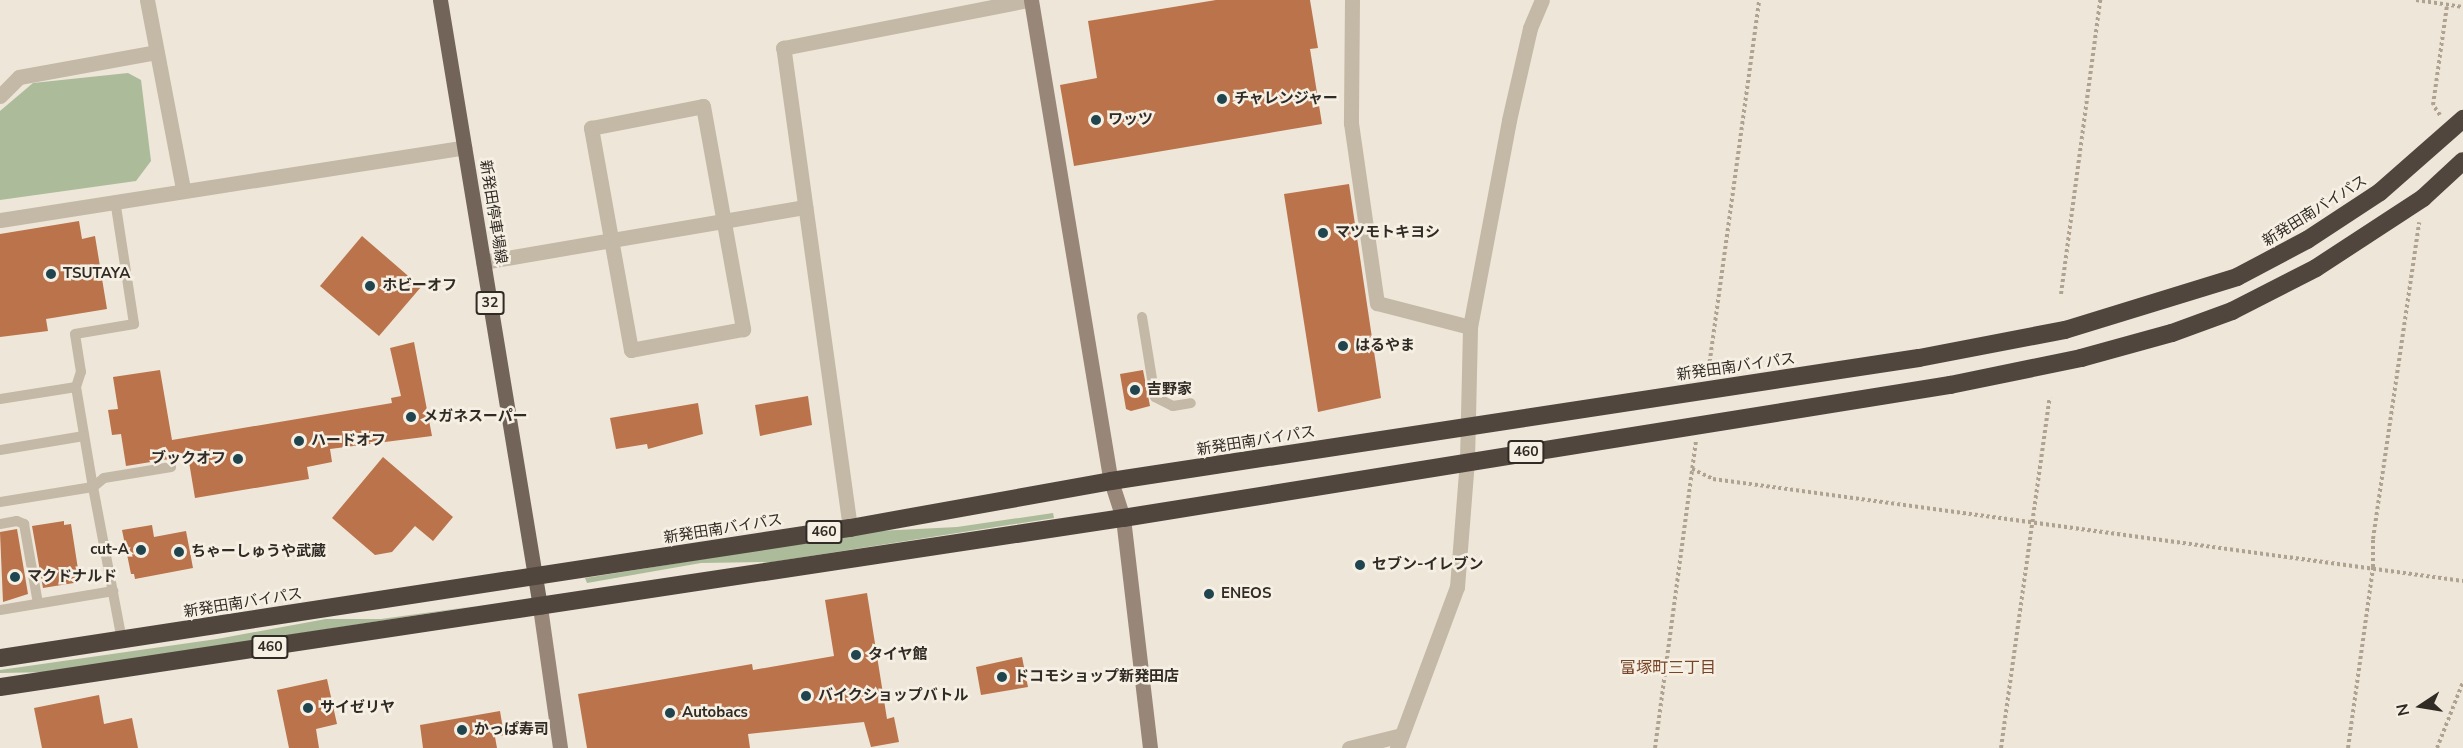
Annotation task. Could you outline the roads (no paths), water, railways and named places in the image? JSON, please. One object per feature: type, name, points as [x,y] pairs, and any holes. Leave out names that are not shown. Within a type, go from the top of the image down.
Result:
[{"type":"highway","name":"新発田南バイパス","points":[[0,658],[850,528],[1111,481],[1930,356],[2065,330],[2165,302],[2237,277],[2307,240],[2380,192],[2457,125]]},
{"type":"highway","name":"460","points":[[0,687],[1123,518],[1950,385],[2081,358],[2172,333],[2232,310],[2316,268],[2423,198],[2463,161]]},
{"type":"main road","name":"新発田停車場線","points":[[440,0],[540,607]]},
{"type":"street","points":[[147,0],[183,189]]},
{"type":"street","points":[[850,528],[783,48],[1030,0],[1111,481],[1123,518],[1150,748]]},
{"type":"street","points":[[1352,0],[1351,123],[1377,303],[1470,327]]},
{"type":"street","points":[[1349,748],[1398,742],[1457,587],[1467,461],[1470,327],[1509,120],[1530,28],[1542,0]]},
{"type":"street","points":[[0,96],[19,77],[156,52]]},
{"type":"street","points":[[703,106],[743,329],[631,350],[610,240],[591,129],[703,106]]},
{"type":"street","points":[[0,220],[183,189],[464,147]]},
{"type":"street","points":[[483,262],[805,207]]},
{"type":"street","points":[[540,607],[560,748]]},
{"type":"lane","points":[[115,200],[134,324],[75,334],[81,372],[76,387],[122,640]]},
{"type":"lane","points":[[1142,317],[1155,397],[1173,406],[1191,403]]},
{"type":"lane","points":[[0,399],[76,387]]},
{"type":"lane","points":[[0,450],[84,436]]},
{"type":"lane","points":[[0,502],[93,487],[104,478],[171,467]]},
{"type":"lane","points":[[0,524],[16,521],[24,524],[38,603]]},
{"type":"lane","points":[[0,610],[113,591]]},
{"type":"place","name":"チャレンジャー","points":[[1222,99]]},
{"type":"place","name":"ワッツ","points":[[1096,120]]},
{"type":"place","name":"マツモトキヨシ","points":[[1323,233]]},
{"type":"place","name":"TSUTAYA","points":[[51,274]]},
{"type":"place","name":"ホビーオフ","points":[[370,286]]},
{"type":"place","name":"はるやま","points":[[1343,346]]},
{"type":"place","name":"吉野家","points":[[1135,390]]},
{"type":"place","name":"メガネスーパー","points":[[411,417]]},
{"type":"place","name":"ハードオフ","points":[[299,441]]},
{"type":"place","name":"ブックオフ","points":[[238,459]]},
{"type":"place","name":"cut-A","points":[[141,550]]},
{"type":"place","name":"ちゃーしゅうや武蔵","points":[[179,552]]},
{"type":"place","name":"セブン-イレブン","points":[[1360,565]]},
{"type":"place","name":"マクドナルド","points":[[15,577]]},
{"type":"place","name":"ENEOS","points":[[1209,594]]},
{"type":"place","name":"タイヤ館","points":[[856,655]]},
{"type":"place","name":"ドコモショップ新発田店","points":[[1002,677]]},
{"type":"place","name":"バイクショップバトル","points":[[806,696]]},
{"type":"place","name":"サイゼリヤ","points":[[308,708]]},
{"type":"place","name":"Autobacs","points":[[670,713]]},
{"type":"place","name":"かっぱ寿司","points":[[462,730]]},
{"type":"district","name":"富塚町三丁目","points":[[1668,668]]}]
